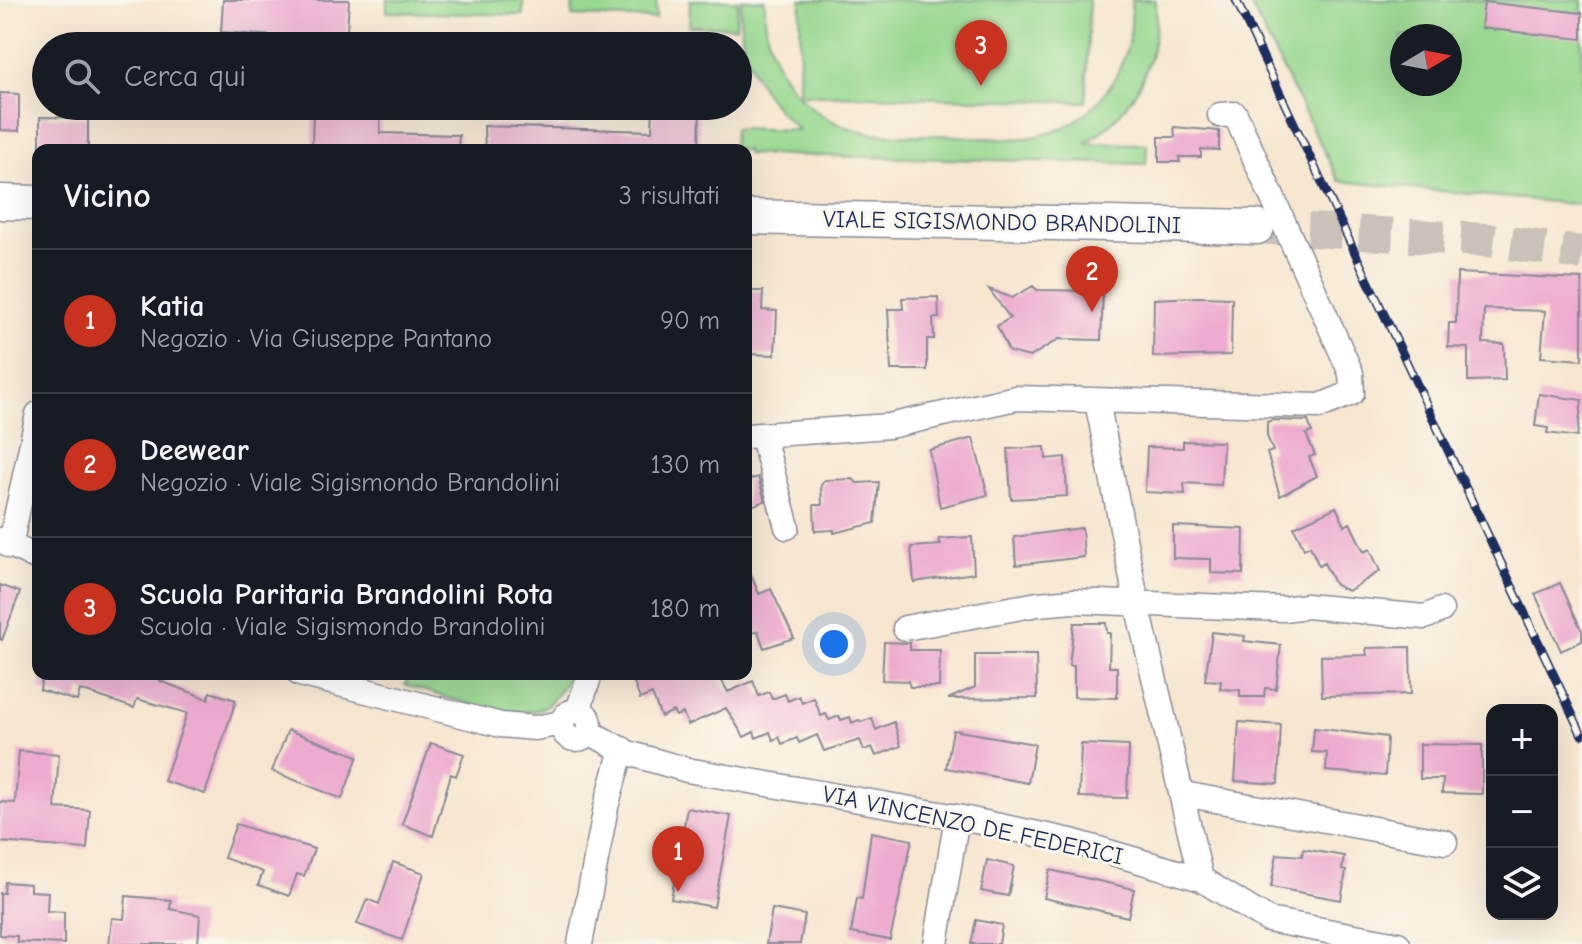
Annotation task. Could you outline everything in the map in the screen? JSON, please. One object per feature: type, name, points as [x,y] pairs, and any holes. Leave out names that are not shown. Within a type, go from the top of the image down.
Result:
[{"type":"main road","points":[[0,202],[32,203]]},
{"type":"main road","name":"VIALE SIGISMONDO BRANDOLINI","points":[[752,217],[1257,227]]},
{"type":"street","points":[[787,527],[755,436],[889,426],[1016,398],[1320,406],[1352,393],[1351,373],[1235,114],[1220,115]]},
{"type":"street","points":[[1097,401],[1137,604],[1201,879]]},
{"type":"street","points":[[32,437],[5,543],[32,555]]},
{"type":"street","points":[[905,628],[1038,604],[1284,609],[1306,606],[1425,617],[1441,610]]},
{"type":"street","points":[[324,680],[501,725],[535,728],[576,722],[588,680]]},
{"type":"street","name":"VIA VINCENZO DE FEDERICI","points":[[576,722],[622,749],[687,770],[957,817],[1071,841],[1201,879],[1268,920],[1398,944]]},
{"type":"street","points":[[580,944],[606,807],[622,749]]},
{"type":"street","points":[[1183,794],[1445,842]]},
{"type":"street","points":[[936,944],[957,817]]},
{"type":"green space","points":[[387,0],[523,0],[523,15],[387,12]]},
{"type":"green space","points":[[573,0],[656,0],[656,19],[572,16]]},
{"type":"green space","points":[[690,0],[738,0],[736,27],[689,26]]},
{"type":"green space","points":[[741,0],[765,0],[771,46],[790,86],[805,102],[843,126],[876,134],[1006,139],[1042,135],[1082,116],[1111,84],[1121,65],[1128,44],[1131,0],[1156,0],[1153,43],[1141,82],[1118,116],[1085,143],[1147,144],[1146,164],[752,154],[752,144],[733,144],[734,128],[799,130],[762,88],[752,67],[752,32],[741,32]]},
{"type":"green space","points":[[801,0],[1089,0],[1086,102],[799,94]]},
{"type":"green space","points":[[1248,0],[1582,0],[1582,205],[1339,181]]},
{"type":"green space","points":[[407,680],[566,680],[546,705],[528,712],[475,706],[405,685]]},
{"type":"building","points":[[223,0],[349,0],[347,32],[221,32]]},
{"type":"building","points":[[1484,2],[1582,13],[1582,39],[1481,28]]},
{"type":"building","points":[[0,93],[19,94],[19,131],[0,130]]},
{"type":"building","points":[[40,120],[88,120],[88,144],[40,144]]},
{"type":"building","points":[[313,120],[380,120],[380,133],[459,135],[458,144],[312,144]]},
{"type":"building","points":[[652,120],[700,120],[699,144],[485,144],[484,126],[652,131]]},
{"type":"building","points":[[1174,127],[1219,131],[1219,150],[1201,149],[1201,157],[1179,157],[1180,162],[1159,162],[1159,137],[1175,137]]},
{"type":"building","points":[[1457,273],[1582,279],[1582,360],[1541,357],[1545,311],[1484,309],[1483,343],[1504,344],[1505,380],[1468,381],[1468,348],[1448,347],[1449,323],[1456,323]]},
{"type":"building","points":[[1033,286],[1037,290],[1103,291],[1101,340],[1059,339],[1030,357],[1009,352],[997,326],[1010,318],[989,289],[1012,298]]},
{"type":"building","points":[[752,291],[763,291],[762,310],[777,311],[775,355],[752,354]]},
{"type":"building","points":[[938,297],[939,318],[933,318],[934,339],[927,339],[927,370],[891,370],[888,309],[903,309],[902,298]]},
{"type":"building","points":[[1232,298],[1231,355],[1153,357],[1154,299]]},
{"type":"building","points":[[1539,394],[1582,400],[1577,437],[1547,433],[1548,428],[1535,426]]},
{"type":"building","points":[[1308,421],[1312,432],[1306,434],[1315,455],[1309,457],[1317,476],[1280,496],[1267,453],[1273,451],[1267,436],[1267,422]]},
{"type":"building","points":[[973,438],[988,495],[940,507],[929,450]]},
{"type":"building","points":[[1183,441],[1223,442],[1221,485],[1184,483],[1185,494],[1145,492],[1147,447],[1183,448]]},
{"type":"building","points":[[1045,447],[1046,459],[1065,457],[1067,496],[1011,499],[1008,449]]},
{"type":"building","points":[[758,477],[765,501],[752,506],[752,479]]},
{"type":"building","points":[[853,479],[857,483],[879,482],[875,523],[834,533],[834,530],[815,531],[814,505],[822,505],[821,485],[825,480]]},
{"type":"building","points":[[1336,507],[1345,526],[1350,523],[1364,552],[1370,549],[1380,571],[1348,591],[1335,585],[1324,563],[1319,566],[1310,546],[1304,549],[1294,527]]},
{"type":"building","points":[[1173,526],[1244,529],[1243,574],[1211,573],[1211,559],[1173,558]]},
{"type":"building","points":[[1082,528],[1084,557],[1016,565],[1014,537]]},
{"type":"building","points":[[972,537],[974,573],[914,582],[911,547],[941,545],[939,539]]},
{"type":"building","points":[[752,578],[759,594],[771,589],[794,638],[764,648],[758,631],[752,633]]},
{"type":"building","points":[[1560,583],[1582,631],[1582,641],[1561,651],[1535,594]]},
{"type":"building","points":[[0,585],[20,592],[2,640],[0,639]]},
{"type":"building","points":[[1074,623],[1106,623],[1107,633],[1110,633],[1109,667],[1117,667],[1117,698],[1074,697],[1074,666],[1069,666]]},
{"type":"building","points":[[1212,632],[1245,636],[1244,641],[1281,645],[1276,689],[1265,688],[1264,697],[1240,697],[1240,690],[1220,689],[1221,681],[1205,680]]},
{"type":"building","points":[[884,642],[910,643],[910,650],[940,650],[939,687],[910,687],[908,681],[882,680]]},
{"type":"building","points":[[1410,647],[1411,694],[1322,696],[1321,656],[1367,655],[1366,648]]},
{"type":"building","points":[[975,655],[1036,655],[1037,698],[948,699],[975,687]]},
{"type":"building","points":[[41,680],[160,680],[208,699],[210,692],[236,700],[205,794],[164,781],[187,713],[137,699],[134,708],[80,690],[77,701],[40,690]]},
{"type":"building","points":[[633,680],[721,680],[728,692],[753,681],[759,696],[769,692],[772,699],[785,694],[788,701],[799,696],[802,703],[814,698],[821,716],[826,714],[829,720],[839,716],[841,720],[850,717],[852,723],[872,718],[876,730],[894,722],[901,746],[876,756],[872,747],[864,750],[860,740],[824,751],[817,735],[799,743],[797,738],[782,744],[779,737],[773,740],[770,732],[756,738],[754,732],[744,737],[726,708],[688,725],[683,713],[676,716],[673,711],[661,717],[652,694],[640,699]]},
{"type":"building","points":[[1239,722],[1281,725],[1278,784],[1235,781]]},
{"type":"building","points":[[1314,728],[1387,737],[1385,776],[1326,771],[1327,753],[1312,752]]},
{"type":"building","points":[[288,730],[358,756],[342,799],[272,771]]},
{"type":"building","points":[[953,730],[1035,744],[1028,783],[946,768]]},
{"type":"building","points":[[431,743],[464,754],[456,776],[451,774],[433,836],[402,824]]},
{"type":"building","points":[[1081,744],[1129,746],[1127,798],[1079,797]]},
{"type":"building","points":[[1420,744],[1482,745],[1482,794],[1442,793],[1443,779],[1420,779]]},
{"type":"building","points":[[19,751],[59,754],[55,808],[90,810],[87,849],[0,842],[0,802],[15,803]]},
{"type":"building","points":[[687,808],[731,816],[714,907],[671,899]]},
{"type":"building","points":[[236,824],[314,849],[304,876],[297,874],[289,896],[258,885],[263,872],[224,858]]},
{"type":"building","points":[[871,832],[912,840],[890,940],[851,933],[857,898],[862,899]]},
{"type":"building","points":[[1303,849],[1344,856],[1342,870],[1346,871],[1341,900],[1271,887],[1277,854],[1302,856]]},
{"type":"building","points":[[987,860],[1014,866],[1008,896],[981,891]]},
{"type":"building","points":[[393,862],[424,873],[402,940],[357,924],[367,899],[379,904]]},
{"type":"building","points":[[1050,870],[1134,889],[1128,917],[1044,898]]},
{"type":"building","points":[[5,882],[30,884],[30,891],[48,892],[47,911],[64,912],[64,944],[17,942],[17,936],[0,935],[0,893],[4,893]]},
{"type":"building","points":[[126,896],[171,900],[170,909],[200,915],[198,944],[109,944],[112,918],[124,919]]},
{"type":"building","points":[[772,909],[805,915],[800,944],[766,944]]},
{"type":"building","points":[[976,920],[1002,925],[999,944],[971,944]]},
{"type":"tunnel","points":[[1257,227],[1486,240],[1582,253]]},
{"type":"railway","points":[[1236,0],[1582,735]]},
{"type":"place","name":"Scuola Paritaria Brandolini Rota","points":[[981,86]]},
{"type":"place","name":"Deewear","points":[[1092,312]]},
{"type":"place","name":"Katia","points":[[678,892]]}]
